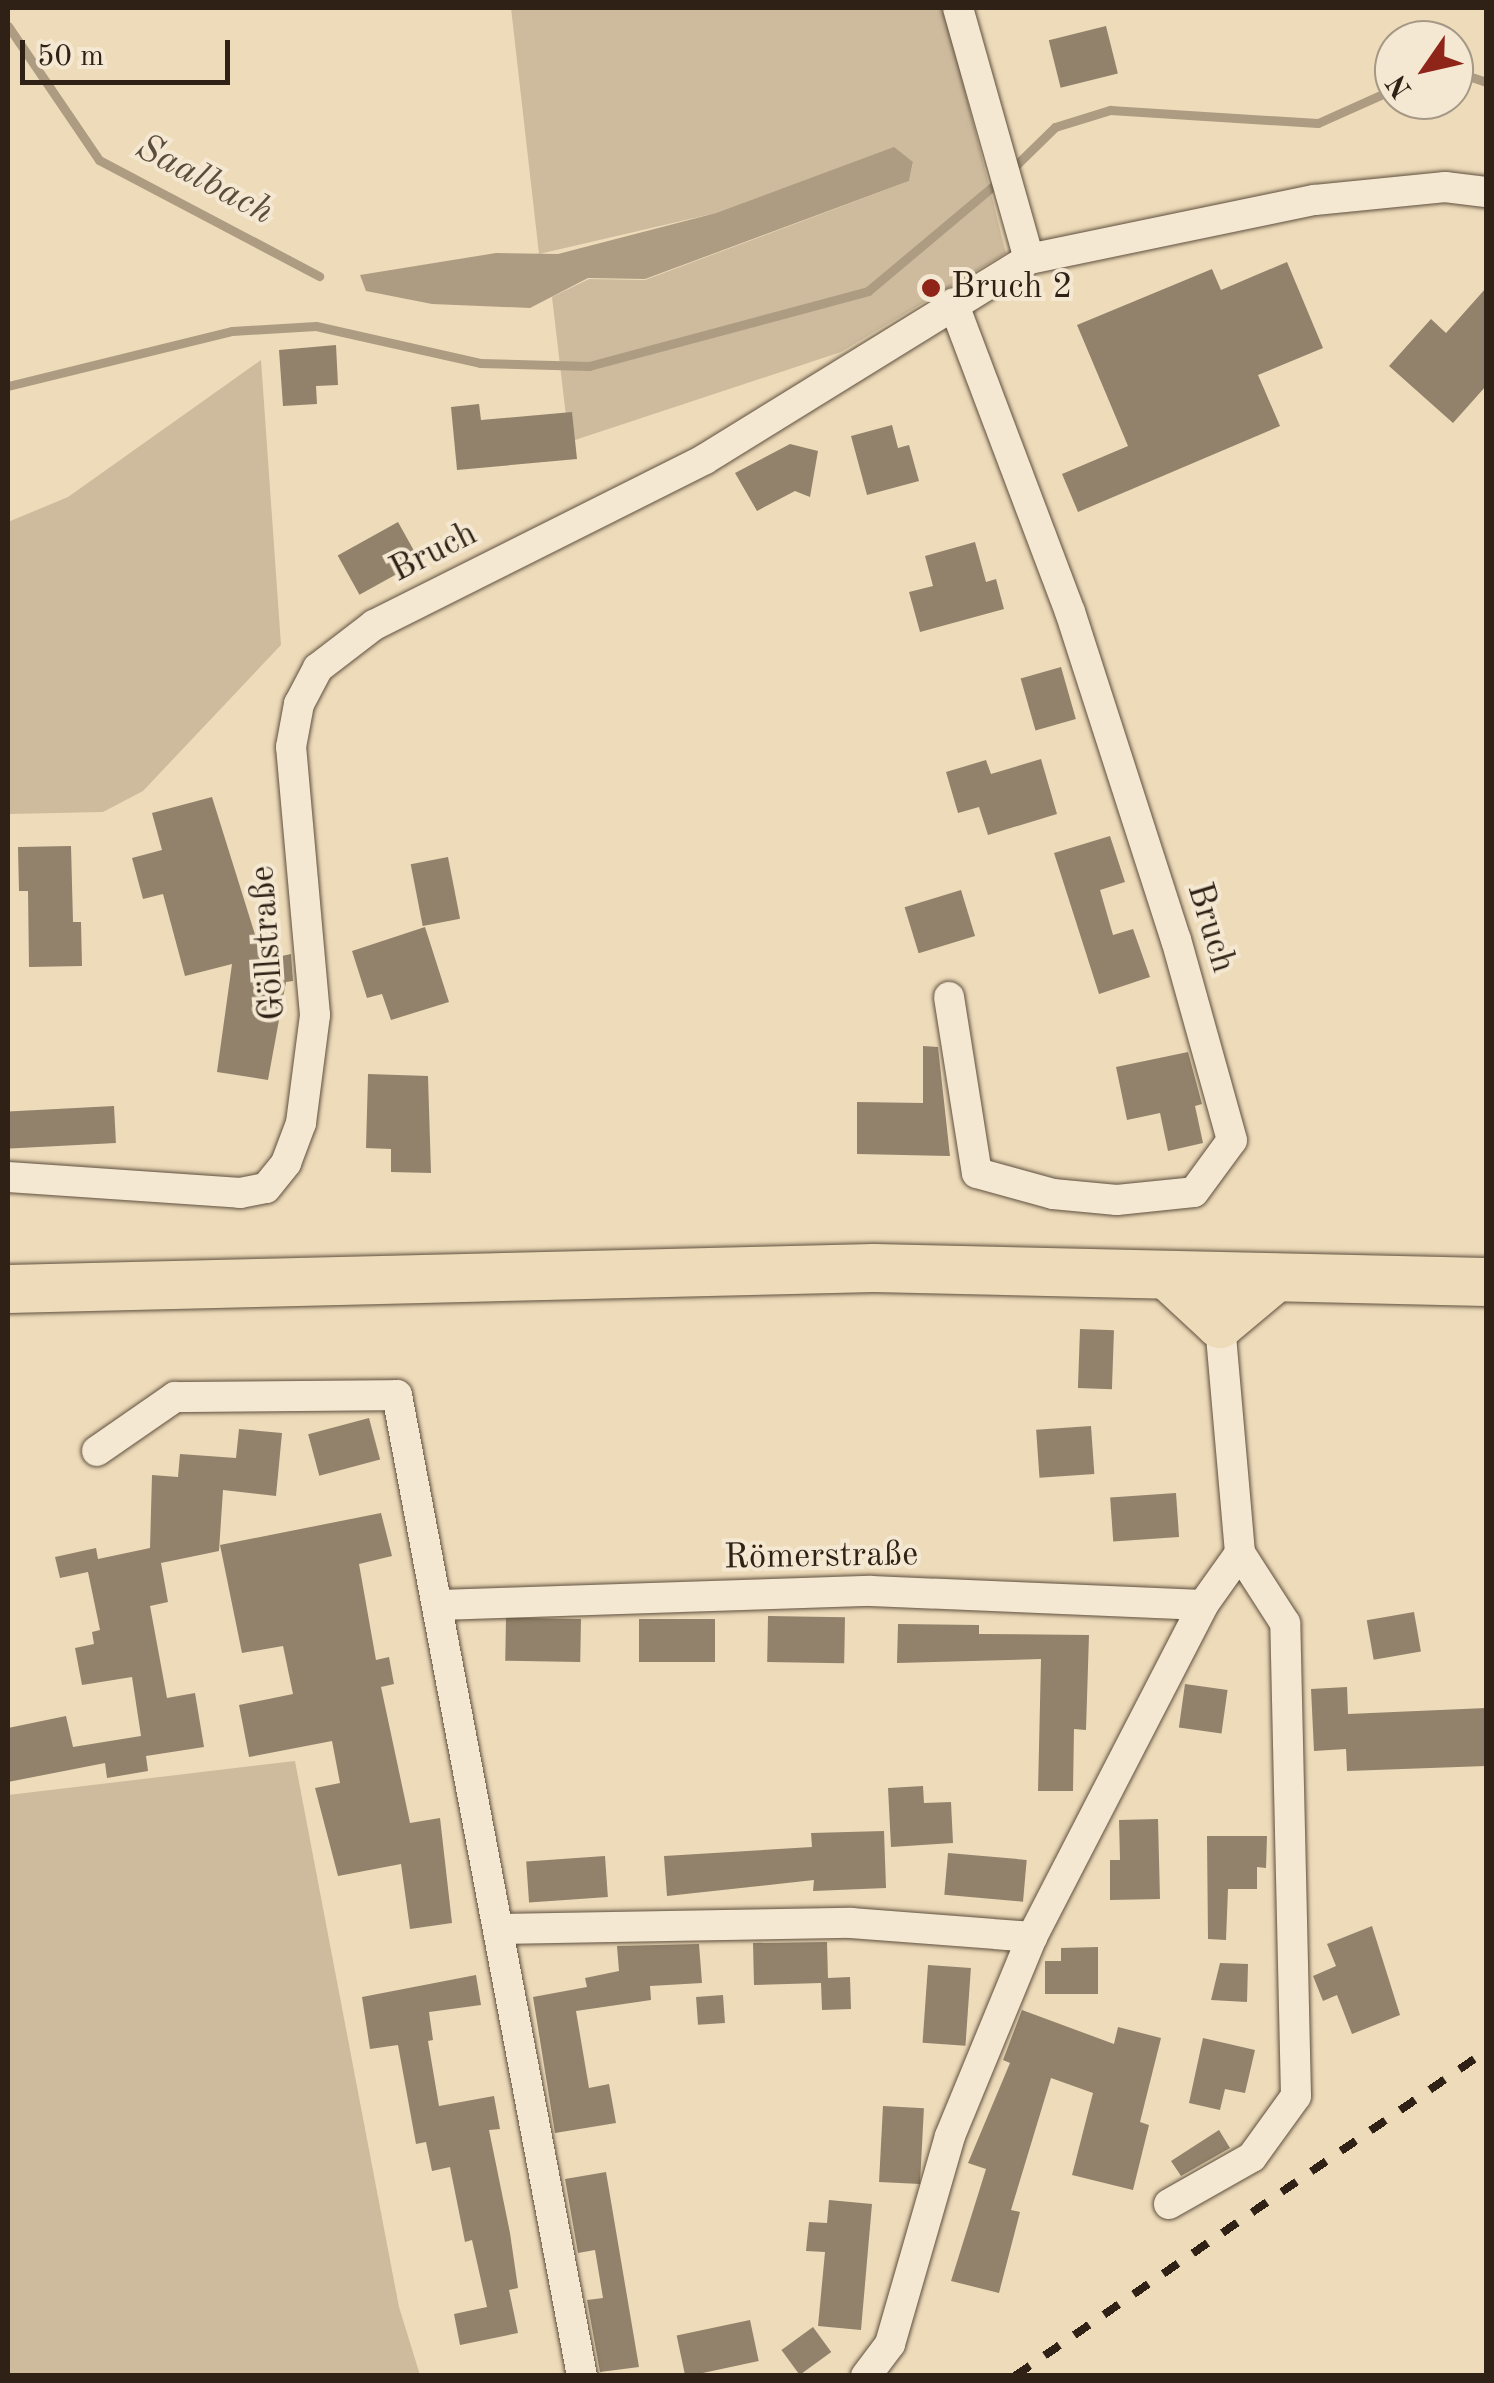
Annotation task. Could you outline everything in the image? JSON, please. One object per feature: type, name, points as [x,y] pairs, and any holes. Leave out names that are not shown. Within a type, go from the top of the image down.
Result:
[{"type":"main road","points":[[8,1288],[874,1268],[1486,1282]]},
{"type":"main road","points":[[1167,1274],[1220,1324],[1276,1278]]},
{"type":"street","points":[[958,8],[995,152],[1029,259]]},
{"type":"street","name":"Bruch","points":[[318,668],[374,626],[704,459],[1029,259],[1315,200],[1445,187],[1486,192]]},
{"type":"street","name":"Bruch","points":[[949,996],[977,1172],[1053,1194],[1117,1200],[1194,1192],[1232,1140],[1176,940],[1070,612],[952,303]]},
{"type":"street","name":"Göllstraße","points":[[8,1177],[240,1192],[266,1188],[286,1163],[301,1123],[316,1015],[291,747],[299,704],[318,668]]},
{"type":"street","points":[[1169,2204],[1252,2157],[1296,2096],[1285,1623],[1240,1553],[1220,1324]]},
{"type":"street","points":[[98,1451],[174,1397],[397,1396],[440,1605],[582,2376]]},
{"type":"street","points":[[866,2376],[890,2344],[950,2136],[1032,1937],[1203,1605],[1240,1553]]},
{"type":"street","name":"Römerstraße","points":[[440,1605],[871,1591],[1203,1605]]},
{"type":"street","points":[[499,1929],[851,1923],[1032,1937]]},
{"type":"shaded area","points":[[511,8],[944,8],[1006,253],[841,352],[569,442],[552,297],[589,279],[645,280],[909,181],[913,163],[894,148],[716,213],[539,254]]},
{"type":"shaded area","points":[[894,147],[913,162],[909,181],[645,279],[588,278],[530,308],[432,304],[366,291],[360,275],[496,253],[558,254],[716,213]]},
{"type":"shaded area","points":[[261,360],[281,645],[143,791],[103,812],[8,814],[8,522],[68,497]]},
{"type":"shaded area","points":[[295,1761],[399,2307],[420,2375],[8,2375],[8,1795]]},
{"type":"building","points":[[1106,26],[1118,74],[1061,88],[1049,40]]},
{"type":"building","points":[[1287,262],[1323,348],[1258,375],[1280,426],[1078,512],[1062,474],[1128,446],[1077,325],[1212,269],[1221,290]]},
{"type":"building","points":[[1486,288],[1486,386],[1453,423],[1389,366],[1431,319],[1446,333]]},
{"type":"building","points":[[336,345],[338,385],[316,386],[317,404],[283,406],[279,350]]},
{"type":"building","points":[[479,404],[481,420],[572,412],[577,459],[457,470],[451,407]]},
{"type":"building","points":[[892,425],[898,448],[909,445],[919,481],[867,495],[851,436]]},
{"type":"building","points":[[790,444],[818,451],[810,497],[795,491],[757,511],[735,473]]},
{"type":"building","points":[[398,522],[420,561],[359,595],[338,555]]},
{"type":"building","points":[[975,542],[986,582],[996,579],[1004,609],[920,632],[909,592],[933,586],[925,556]]},
{"type":"building","points":[[1061,667],[1076,719],[1036,730],[1021,679]]},
{"type":"building","points":[[1041,759],[1057,814],[988,835],[979,807],[958,813],[946,772],[986,760],[991,774]]},
{"type":"building","points":[[212,797],[263,960],[291,954],[293,981],[286,982],[268,1080],[217,1072],[232,964],[185,976],[163,894],[143,899],[132,858],[162,850],[152,813]]},
{"type":"building","points":[[1110,836],[1125,882],[1100,890],[1113,935],[1133,929],[1150,977],[1099,994],[1054,853]]},
{"type":"building","points":[[71,846],[73,922],[81,922],[82,966],[29,967],[28,891],[19,891],[18,847]]},
{"type":"building","points":[[448,857],[460,919],[423,926],[411,864]]},
{"type":"building","points":[[961,890],[975,936],[919,953],[905,907]]},
{"type":"building","points":[[425,927],[449,1002],[391,1020],[382,994],[367,998],[352,951]]},
{"type":"building","points":[[923,1046],[938,1047],[950,1156],[857,1154],[857,1102],[923,1103]]},
{"type":"building","points":[[1188,1052],[1202,1104],[1195,1106],[1203,1143],[1168,1151],[1160,1113],[1127,1120],[1116,1067]]},
{"type":"building","points":[[368,1074],[428,1076],[431,1173],[391,1172],[391,1149],[366,1148]]},
{"type":"building","points":[[114,1106],[116,1143],[10,1148],[8,1112]]},
{"type":"building","points":[[1080,1329],[1114,1330],[1112,1389],[1078,1388]]},
{"type":"building","points":[[369,1418],[380,1460],[319,1476],[308,1434]]},
{"type":"building","points":[[1091,1426],[1094,1474],[1039,1478],[1036,1430]]},
{"type":"building","points":[[239,1429],[282,1433],[276,1496],[223,1490],[219,1551],[161,1563],[168,1602],[150,1606],[167,1698],[195,1693],[204,1747],[146,1756],[148,1771],[107,1778],[105,1763],[8,1782],[8,1728],[66,1716],[73,1747],[141,1736],[132,1677],[82,1685],[75,1648],[94,1644],[92,1632],[100,1630],[88,1572],[60,1578],[55,1557],[96,1548],[98,1559],[150,1548],[152,1475],[178,1477],[180,1454],[236,1458]]},
{"type":"building","points":[[1176,1493],[1179,1537],[1113,1541],[1110,1498]]},
{"type":"building","points":[[381,1513],[392,1556],[359,1564],[376,1660],[389,1657],[394,1684],[381,1687],[410,1823],[440,1818],[452,1923],[410,1929],[401,1864],[338,1876],[315,1788],[340,1783],[332,1741],[249,1757],[239,1705],[293,1694],[283,1646],[242,1653],[220,1545]]},
{"type":"building","points":[[1414,1612],[1421,1651],[1374,1660],[1367,1620]]},
{"type":"building","points":[[768,1616],[845,1617],[844,1663],[767,1662]]},
{"type":"building","points":[[506,1618],[581,1619],[580,1662],[505,1661]]},
{"type":"building","points":[[639,1619],[715,1619],[715,1662],[639,1662]]},
{"type":"building","points":[[898,1624],[979,1625],[979,1634],[1089,1635],[1086,1730],[1074,1729],[1073,1791],[1038,1791],[1041,1659],[897,1663]]},
{"type":"building","points":[[1185,1684],[1228,1690],[1221,1734],[1179,1728]]},
{"type":"building","points":[[1347,1687],[1348,1714],[1486,1708],[1486,1766],[1347,1771],[1346,1749],[1314,1751],[1311,1689]]},
{"type":"building","points":[[923,1786],[924,1803],[951,1802],[953,1843],[891,1847],[888,1788]]},
{"type":"building","points":[[1158,1819],[1160,1899],[1110,1900],[1110,1860],[1120,1860],[1119,1820]]},
{"type":"building","points":[[884,1831],[886,1888],[813,1891],[814,1880],[667,1896],[664,1856],[812,1847],[811,1833]]},
{"type":"building","points":[[1207,1836],[1267,1836],[1266,1868],[1257,1867],[1257,1889],[1228,1889],[1226,1940],[1208,1939]]},
{"type":"building","points":[[948,1853],[1027,1860],[1023,1902],[944,1895]]},
{"type":"building","points":[[605,1856],[608,1897],[529,1902],[526,1862]]},
{"type":"building","points":[[1372,1926],[1400,2015],[1352,2034],[1337,1995],[1323,2001],[1313,1976],[1336,1966],[1327,1944]]},
{"type":"building","points":[[827,1942],[828,1978],[850,1977],[851,2009],[822,2010],[821,1983],[754,1985],[753,1943]]},
{"type":"building","points":[[699,1944],[702,1983],[650,1986],[651,2000],[576,2011],[589,2088],[609,2084],[616,2123],[555,2133],[533,1997],[587,1987],[585,1978],[619,1971],[617,1946]]},
{"type":"building","points":[[1098,1947],[1098,1994],[1045,1994],[1045,1961],[1061,1961],[1061,1948]]},
{"type":"building","points":[[1220,1963],[1248,1964],[1247,2002],[1211,2000]]},
{"type":"building","points":[[928,1965],[971,1968],[965,2046],[923,2043]]},
{"type":"building","points":[[476,1975],[481,2005],[429,2012],[433,2040],[428,2041],[439,2106],[494,2096],[500,2129],[489,2130],[518,2288],[509,2290],[518,2333],[460,2345],[454,2314],[487,2307],[472,2240],[465,2242],[450,2167],[432,2171],[426,2142],[416,2144],[398,2045],[370,2049],[362,1997]]},
{"type":"building","points":[[723,1995],[725,2023],[698,2025],[696,1997]]},
{"type":"building","points":[[1022,2010],[1114,2044],[1118,2027],[1161,2038],[1140,2122],[1149,2125],[1133,2190],[1072,2175],[1093,2093],[1051,2078],[1011,2210],[1020,2212],[999,2293],[951,2281],[986,2169],[968,2163],[1010,2063],[1003,2060]]},
{"type":"building","points":[[1203,2038],[1255,2050],[1245,2093],[1225,2089],[1220,2110],[1189,2103]]},
{"type":"building","points":[[883,2106],[924,2108],[920,2184],[879,2182]]},
{"type":"building","points":[[1219,2130],[1230,2148],[1181,2176],[1171,2161]]},
{"type":"building","points":[[606,2172],[639,2367],[600,2372],[587,2300],[603,2298],[595,2250],[578,2253],[565,2179]]},
{"type":"building","points":[[829,2200],[872,2204],[861,2330],[818,2326],[825,2252],[806,2251],[809,2222],[827,2223]]},
{"type":"building","points":[[750,2320],[759,2361],[685,2376],[677,2336]]},
{"type":"building","points":[[813,2327],[831,2352],[800,2375],[781,2350]]},
{"type":"waterway","name":"Saalbach","points":[[8,26],[99,160],[319,276]]},
{"type":"waterway","points":[[1474,78],[1486,82]]},
{"type":"waterway","points":[[1010,171],[1055,127],[1110,110],[1318,123],[1374,98]]},
{"type":"waterway","points":[[8,386],[232,331],[316,326],[480,363],[589,366],[868,291],[999,181]]},
{"type":"railway","points":[[1015,2376],[1486,2051]]},
{"type":"place","name":"Bruch 2","points":[[931,288]]}]
